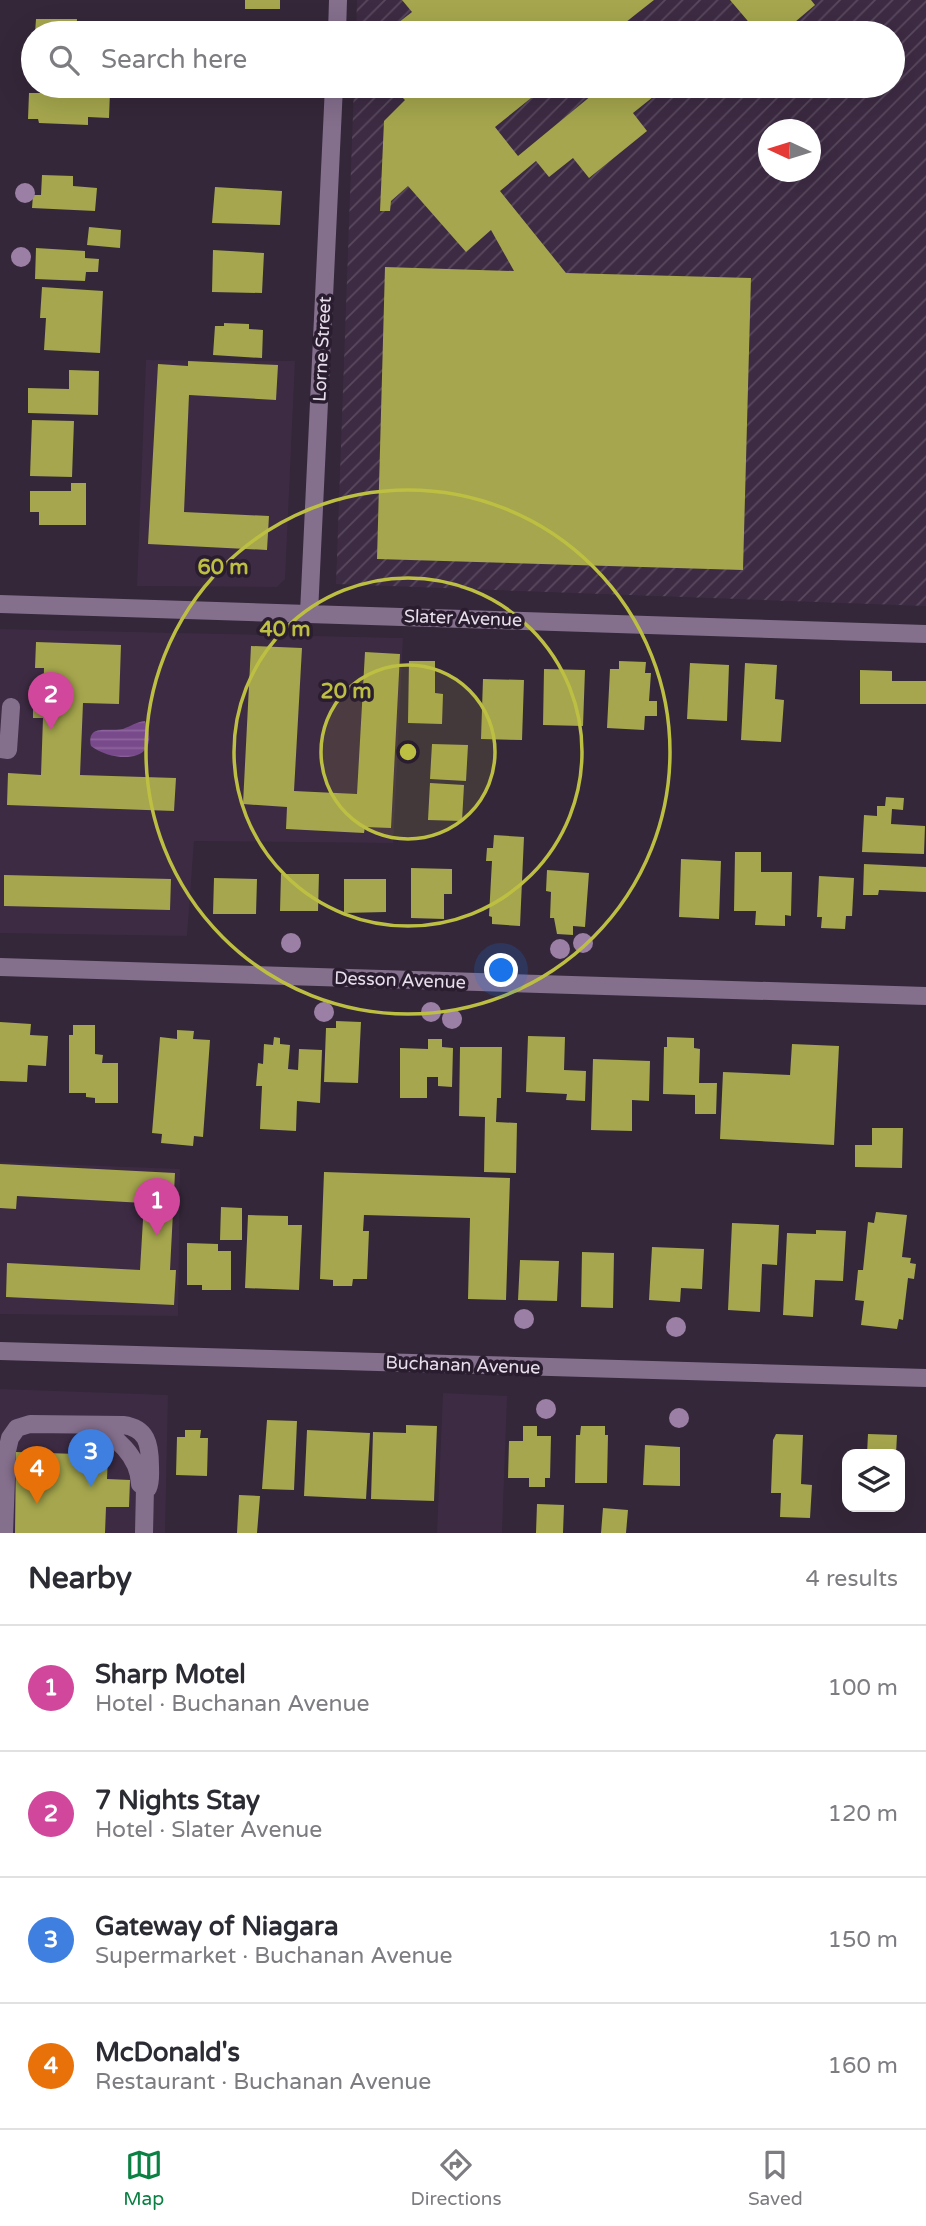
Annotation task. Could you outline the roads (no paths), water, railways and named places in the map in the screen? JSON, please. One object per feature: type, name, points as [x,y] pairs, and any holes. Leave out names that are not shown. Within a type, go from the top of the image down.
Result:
[{"type":"street","points":[[337,21],[338,0]]},
{"type":"street","name":"Lorne Street","points":[[309,613],[333,98]]},
{"type":"street","name":"Slater Avenue","points":[[0,604],[926,634]]},
{"type":"street","points":[[0,749],[8,750],[11,707]]},
{"type":"street","name":"Desson Avenue","points":[[0,967],[926,996]]},
{"type":"street","name":"Buchanan Avenue","points":[[0,1351],[926,1378]]},
{"type":"street","points":[[4,1533],[7,1451],[13,1432],[22,1424],[78,1424],[131,1426],[144,1433],[149,1444],[150,1483],[145,1488],[144,1533]]},
{"type":"street","points":[[78,1424],[103,1431],[117,1442],[134,1460],[139,1471],[139,1484],[145,1488]]},
{"type":"place","name":"7 Nights Stay","points":[[51,730]]},
{"type":"place","name":"Sharp Motel","points":[[157,1236]]},
{"type":"place","name":"Gateway of Niagara","points":[[91,1487]]},
{"type":"place","name":"McDonald's","points":[[37,1504]]}]
